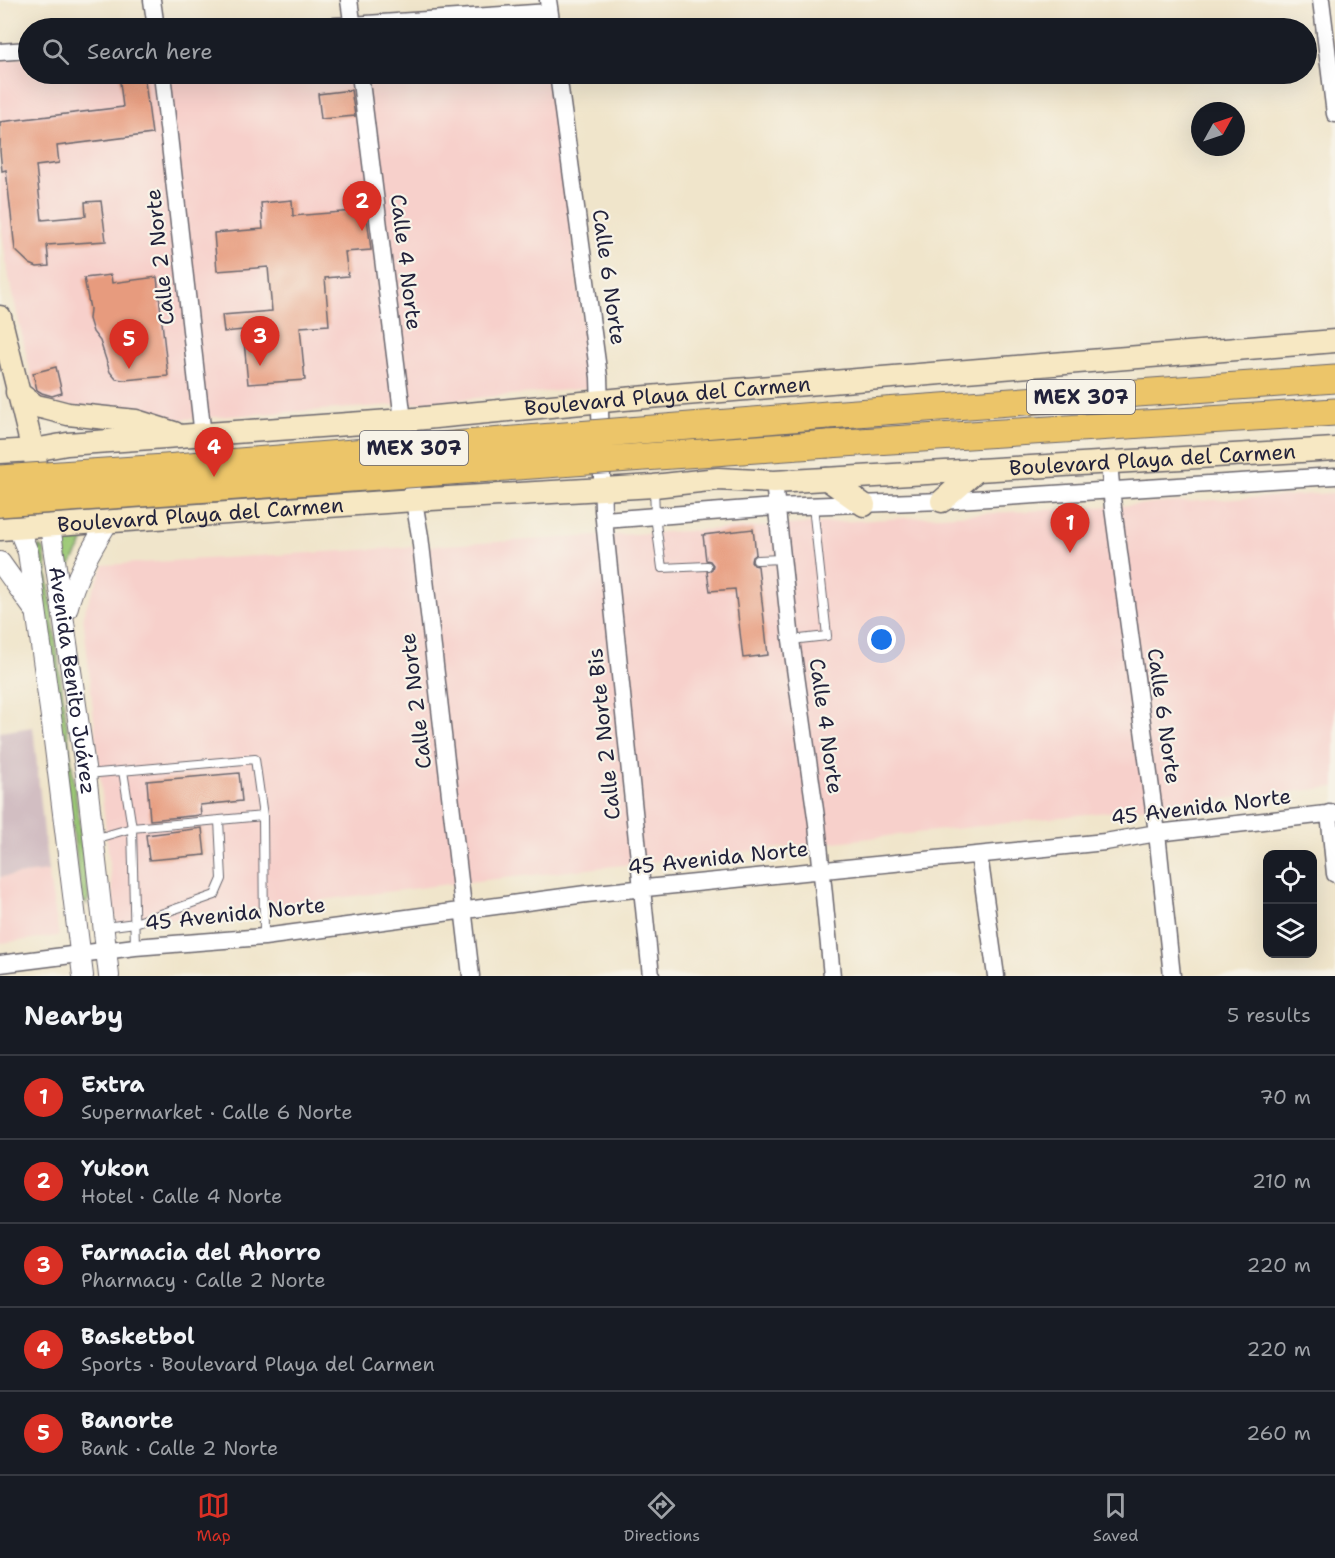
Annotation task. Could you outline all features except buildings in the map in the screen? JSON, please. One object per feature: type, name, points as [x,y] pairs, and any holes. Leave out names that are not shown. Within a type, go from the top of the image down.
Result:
[{"type":"highway","name":"MEX 307","points":[[0,479],[1334,378]]},
{"type":"highway","name":"MEX 307","points":[[0,503],[828,444],[1328,414]]},
{"type":"main road","name":"Avenida Benito Juárez","points":[[0,317],[17,392],[34,450],[50,526]]},
{"type":"main road","name":"Boulevard Playa del Carmen","points":[[0,452],[34,450],[67,444],[404,420],[602,403],[624,399],[1335,341]]},
{"type":"main road","points":[[17,392],[36,406],[68,414],[136,421],[195,436]]},
{"type":"main road","name":"Boulevard Playa del Carmen","points":[[9,529],[414,500],[654,486],[718,479],[774,482],[1335,449]]},
{"type":"main road","points":[[942,501],[977,470]]},
{"type":"main road","points":[[827,479],[864,505]]},
{"type":"main road","name":"Avenida Benito Juárez","points":[[0,492],[9,529]]},
{"type":"street","points":[[152,0],[155,18]]},
{"type":"street","points":[[349,0],[352,18]]},
{"type":"street","points":[[1321,0],[1335,114]]},
{"type":"street","points":[[480,18],[550,13]]},
{"type":"street","points":[[0,52],[18,51]]},
{"type":"street","name":"Calle 2 Norte","points":[[163,84],[195,436]]},
{"type":"street","name":"Calle 4 Norte","points":[[361,84],[404,420]]},
{"type":"street","name":"Calle 6 Norte","points":[[559,84],[602,403],[603,488]]},
{"type":"street","name":"Calle 2 Norte","points":[[404,420],[420,536],[471,976]]},
{"type":"street","name":"Calle 6 Norte","points":[[1109,462],[1113,508],[1157,833],[1172,976]]},
{"type":"street","points":[[604,520],[776,507],[942,501],[1335,476]]},
{"type":"street","name":"Calle 4 Norte","points":[[774,482],[832,976]]},
{"type":"street","name":"Calle 2 Norte Bis","points":[[603,488],[604,520],[651,976]]},
{"type":"street","points":[[65,622],[72,590],[84,561],[108,522]]},
{"type":"street","name":"Avenida Benito Juárez","points":[[50,526],[86,774],[109,976]]},
{"type":"street","name":"Avenida Benito Juárez","points":[[9,529],[28,552],[82,976]]},
{"type":"street","points":[[0,562],[37,615]]},
{"type":"street","points":[[1332,813],[1335,874]]},
{"type":"street","name":"45 Avenida Norte","points":[[0,964],[135,947],[264,937],[642,888],[1105,842],[1157,833],[1332,813]]},
{"type":"street","points":[[979,855],[996,976]]},
{"type":"lane","points":[[654,486],[655,516],[662,568],[707,566]]},
{"type":"lane","points":[[791,640],[827,636],[813,506]]},
{"type":"lane","points":[[757,560],[782,559]]},
{"type":"lane","points":[[86,774],[255,759],[263,816],[264,937]]},
{"type":"lane","points":[[123,771],[132,828],[135,947]]},
{"type":"lane","points":[[94,839],[132,828],[263,816]]},
{"type":"lane","points":[[104,927],[135,923],[215,895],[222,879],[219,820]]},
{"type":"shaded area","points":[[18,58],[18,84],[553,84],[591,388],[397,405],[170,420],[37,401],[7,269],[0,217],[0,59]]},
{"type":"shaded area","points":[[1335,493],[1335,787],[441,885],[116,926],[83,614],[104,565]]},
{"type":"shaded area","points":[[33,727],[48,871],[0,877],[0,732]]},
{"type":"shaded area","points":[[48,871],[59,936],[0,943],[0,877]]},
{"type":"green space","points":[[86,537],[67,572],[63,539]]},
{"type":"green space","points":[[39,546],[44,550],[89,898],[86,904],[82,901],[37,551]]},
{"type":"place","name":"Yukon","points":[[362,231]]},
{"type":"place","name":"Farmacia del Ahorro","points":[[260,366]]},
{"type":"place","name":"Banorte","points":[[129,369]]},
{"type":"place","name":"Basketbol","points":[[214,477]]},
{"type":"place","name":"Extra","points":[[1070,553]]}]
